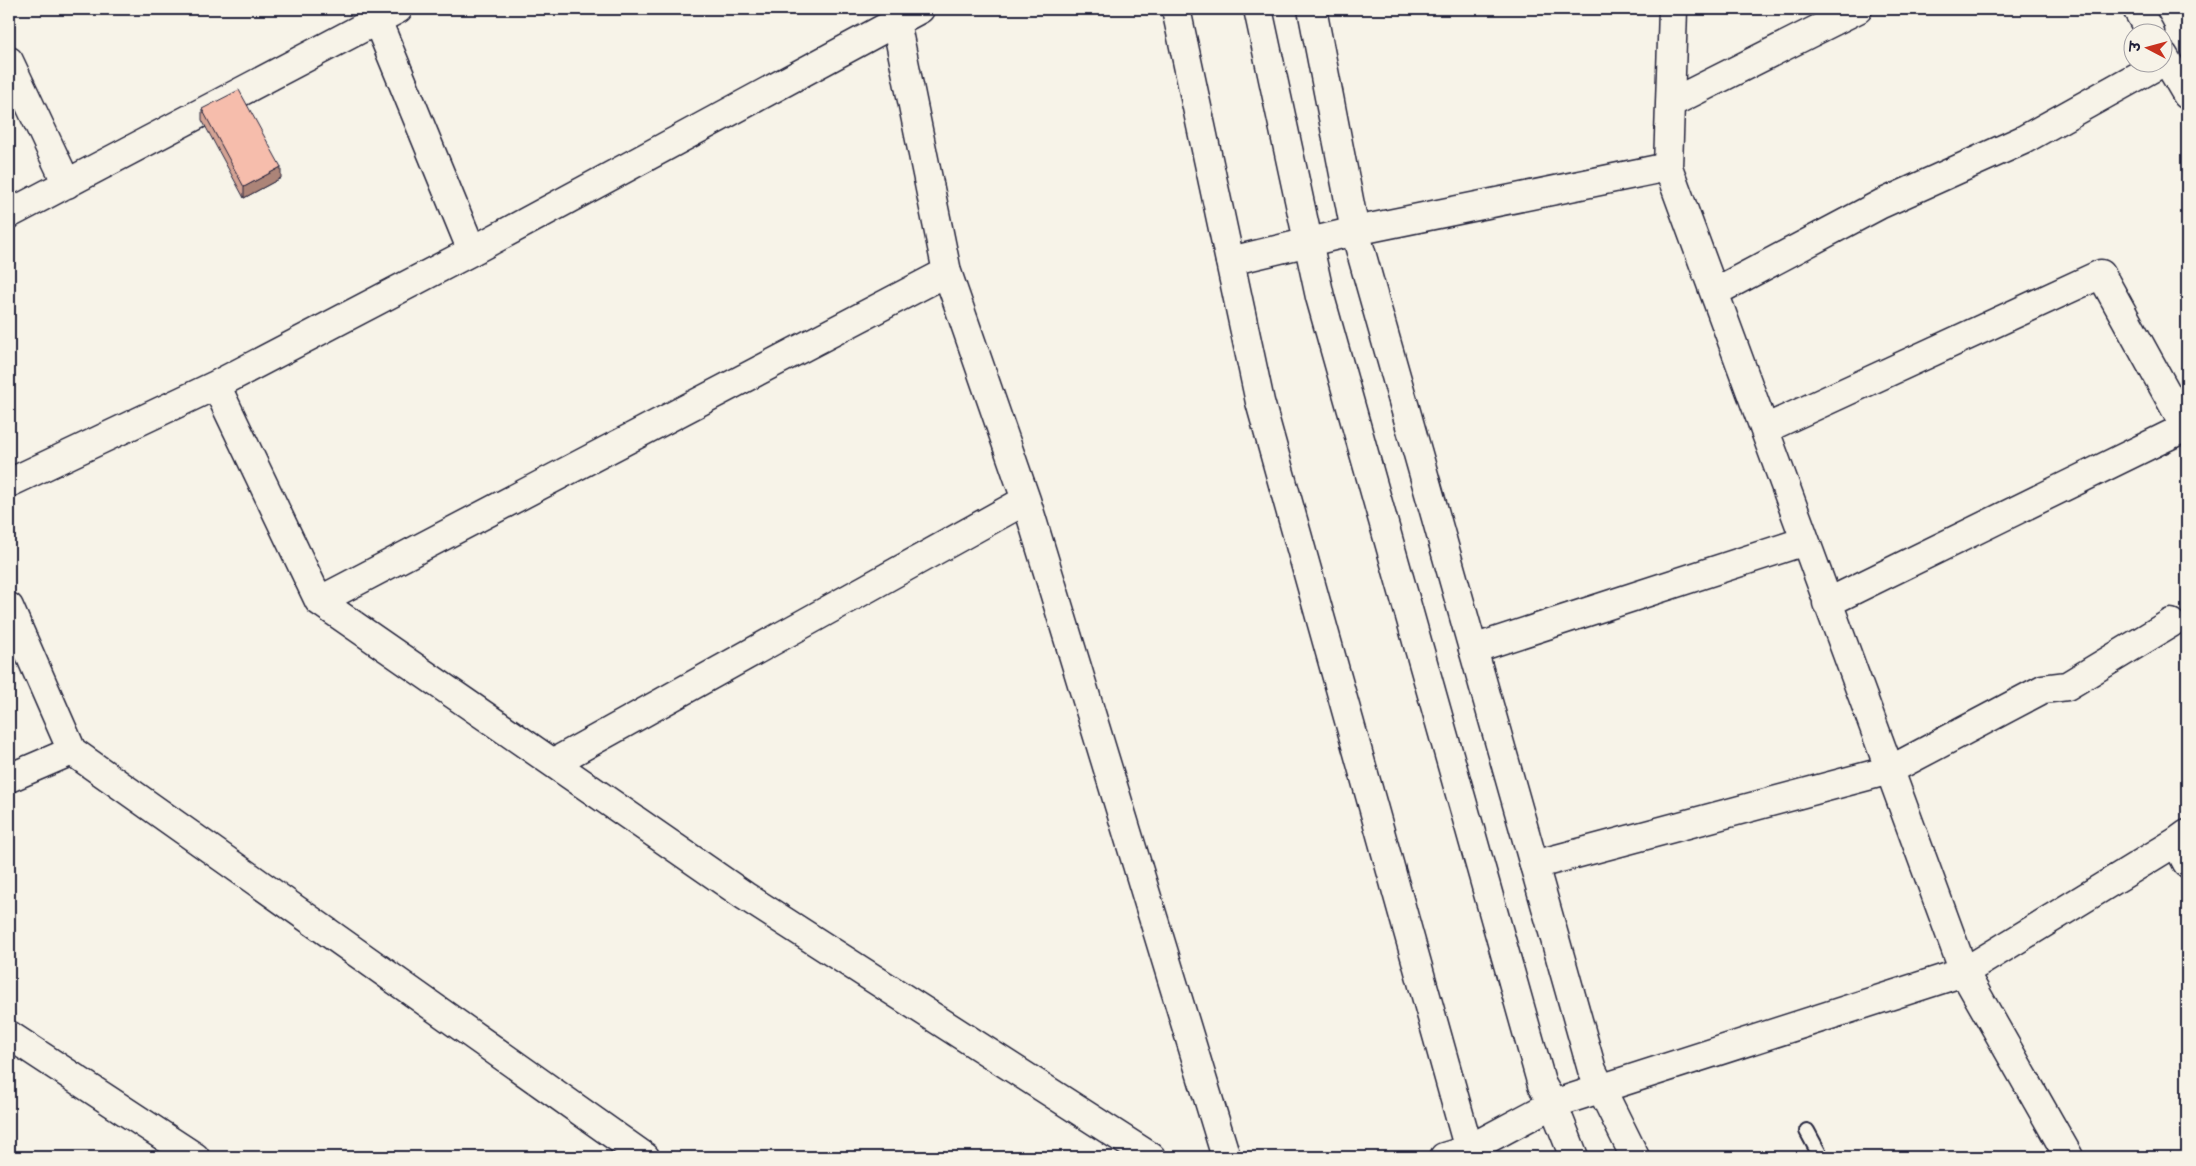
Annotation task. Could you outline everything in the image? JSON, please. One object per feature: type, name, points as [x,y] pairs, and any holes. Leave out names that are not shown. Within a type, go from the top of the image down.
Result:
[{"type":"street","points":[[9,483],[216,385],[472,251],[920,9]]},
{"type":"street","points":[[1176,9],[1260,402],[1460,1155],[1553,1104],[1964,972],[2183,846]]},
{"type":"street","points":[[1258,9],[1322,306],[1536,1066],[1542,1085],[1553,1104],[1574,1157]]},
{"type":"street","points":[[1312,9],[1355,231],[1592,1070],[1635,1157]]},
{"type":"street","points":[[1673,9],[1668,167],[1964,972],[2069,1157]]},
{"type":"street","points":[[1671,103],[1858,9]]},
{"type":"street","points":[[2137,9],[2144,22]]},
{"type":"street","points":[[9,214],[388,14],[472,251]]},
{"type":"street","points":[[896,22],[947,272],[1026,500],[1226,1157]]},
{"type":"street","points":[[9,61],[67,184]]},
{"type":"street","points":[[1715,292],[1881,204],[2023,140],[2143,72]]},
{"type":"street","points":[[2172,72],[2187,95]]},
{"type":"street","points":[[1230,261],[1355,231],[1668,167]]},
{"type":"street","points":[[319,601],[947,272]]},
{"type":"street","points":[[1765,429],[2101,274],[2186,428],[1827,602]]},
{"type":"street","points":[[216,385],[319,601],[746,896],[1151,1157]]},
{"type":"street","points":[[553,763],[1026,500]]},
{"type":"street","points":[[1473,648],[1806,541]]},
{"type":"street","points":[[9,607],[72,751],[645,1157]]},
{"type":"street","points":[[1534,866],[1890,770],[2043,689],[2067,686],[2171,623]]},
{"type":"street","points":[[9,778],[72,751]]},
{"type":"street","points":[[9,1035],[195,1157]]},
{"type":"lane","points":[[1807,1131],[1821,1157]]},
{"type":"building","points":[[239,90],[281,167],[244,187],[202,109]]}]
